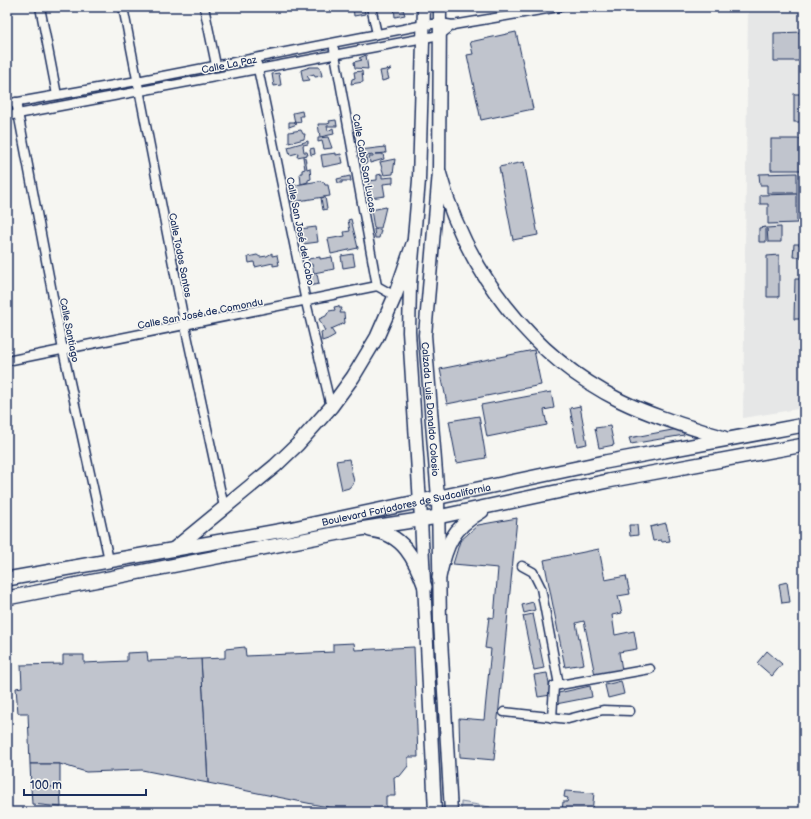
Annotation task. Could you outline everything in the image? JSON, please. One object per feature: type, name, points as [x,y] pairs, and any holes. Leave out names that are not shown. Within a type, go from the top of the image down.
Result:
[{"type":"main road","name":"Calzada Luis Donaldo Colosio","points":[[424,7],[419,180],[409,305],[409,348],[422,519],[435,812]]},
{"type":"main road","name":"Calzada Luis Donaldo Colosio","points":[[440,7],[439,172],[424,334],[438,498],[442,652],[451,812]]},
{"type":"main road","points":[[439,172],[458,230],[481,271],[507,310],[542,346],[576,374],[622,401],[726,439]]},
{"type":"main road","points":[[173,549],[294,449],[331,408],[353,377],[377,337],[395,296],[414,244]]},
{"type":"main road","name":"Boulevard Forjadores de Sudcalifornia","points":[[7,579],[289,529],[605,462],[804,425]]},
{"type":"main road","name":"Boulevard Forjadores de Sudcalifornia","points":[[7,598],[270,548],[360,529],[438,517],[608,481],[804,445]]},
{"type":"main road","points":[[605,462],[608,481]]},
{"type":"main road","points":[[439,577],[444,552],[453,536],[470,518],[490,506]]},
{"type":"main road","points":[[270,548],[264,543],[265,538],[289,529]]},
{"type":"main road","points":[[360,529],[379,531],[396,538],[407,548],[417,566],[425,587]]},
{"type":"main road","points":[[195,545],[217,548],[221,551],[218,557]]},
{"type":"main road","points":[[427,635],[435,638],[442,652]]},
{"type":"street","points":[[40,7],[57,94]]},
{"type":"street","name":"Calle Todos Santos","points":[[123,7],[185,326],[224,507]]},
{"type":"street","points":[[204,7],[216,65]]},
{"type":"street","points":[[372,7],[377,34]]},
{"type":"street","name":"Calle La Paz","points":[[7,104],[137,81],[377,34],[440,29],[559,7]]},
{"type":"street","name":"Calle La Paz","points":[[7,116],[139,92],[335,53],[424,31],[453,26]]},
{"type":"street","name":"Calle Cabo San Lucas","points":[[333,42],[377,286]]},
{"type":"street","name":"Calle San José del Cabo","points":[[256,57],[306,302],[331,408]]},
{"type":"street","name":"Calle Santiago","points":[[16,102],[63,350],[109,560]]},
{"type":"street","points":[[377,286],[395,296]]},
{"type":"street","name":"Calle San José de Comondu","points":[[7,361],[306,302],[377,286]]},
{"type":"street","points":[[522,566],[533,572],[541,588],[559,685]]},
{"type":"street","points":[[552,718],[554,686],[650,669]]},
{"type":"street","points":[[504,712],[568,719],[603,710],[630,711]]},
{"type":"shaded area","points":[[748,7],[804,7],[804,408],[743,418]]},
{"type":"shaded area","points":[[461,802],[490,807],[489,812],[461,812]]},
{"type":"building","points":[[353,7],[364,7],[365,14],[354,16]]},
{"type":"building","points":[[394,7],[402,7],[405,15],[395,17]]},
{"type":"building","points":[[516,32],[533,109],[481,120],[467,55],[473,54],[470,42]]},
{"type":"building","points":[[804,32],[804,61],[774,61],[774,33]]},
{"type":"building","points":[[366,55],[368,69],[355,68],[354,62],[362,60],[359,58]]},
{"type":"building","points":[[310,67],[320,67],[322,76],[315,77],[314,74],[307,76],[310,80],[303,81],[301,70]]},
{"type":"building","points":[[391,69],[387,72],[389,79],[382,81],[380,71]]},
{"type":"building","points":[[362,71],[363,82],[351,84],[352,79],[355,78],[354,72]]},
{"type":"building","points":[[279,73],[281,85],[274,86],[272,74]]},
{"type":"building","points":[[794,94],[804,94],[804,122],[794,122]]},
{"type":"building","points":[[302,111],[303,116],[300,116],[301,122],[295,123],[293,113]]},
{"type":"building","points":[[336,120],[337,126],[327,126],[328,131],[333,128],[334,134],[320,137],[318,124],[327,124],[330,123],[329,121]]},
{"type":"building","points":[[289,122],[294,122],[297,124],[289,127]]},
{"type":"building","points":[[301,130],[303,134],[305,134],[304,139],[289,143],[289,132]]},
{"type":"building","points":[[328,137],[332,148],[324,149],[322,141],[318,142],[318,138]]},
{"type":"building","points":[[771,139],[804,139],[804,170],[771,170]]},
{"type":"building","points":[[308,141],[308,144],[303,145],[304,152],[307,152],[308,155],[297,157],[298,153],[290,155],[288,147]]},
{"type":"building","points":[[385,147],[386,153],[375,154],[383,154],[384,159],[370,163],[369,157],[373,157],[373,155],[366,156],[367,163],[363,164],[360,150]]},
{"type":"building","points":[[314,148],[315,154],[311,155],[310,149]]},
{"type":"building","points":[[336,153],[336,155],[341,154],[343,163],[323,167],[321,155]]},
{"type":"building","points":[[303,157],[305,157],[307,169],[310,168],[311,179],[308,180],[308,182],[301,184],[300,173],[302,173],[302,170],[305,169]]},
{"type":"building","points":[[395,159],[393,174],[384,175],[380,162]]},
{"type":"building","points":[[524,162],[538,235],[513,240],[499,167]]},
{"type":"building","points":[[797,173],[797,193],[767,193],[767,185],[760,185],[759,174]]},
{"type":"building","points":[[382,174],[382,178],[393,177],[393,183],[383,184],[385,196],[370,198],[368,181],[377,180],[377,175]]},
{"type":"building","points":[[350,176],[351,181],[342,181],[342,183],[338,183],[337,179]]},
{"type":"building","points":[[319,181],[324,182],[325,185],[328,185],[330,196],[292,202],[290,186]]},
{"type":"building","points":[[797,194],[797,223],[768,224],[768,204],[760,204],[760,195]]},
{"type":"building","points":[[325,197],[327,209],[323,210],[321,198]]},
{"type":"building","points":[[386,207],[381,228],[374,228],[371,210]]},
{"type":"building","points":[[351,219],[358,248],[331,254],[328,239],[345,236],[344,232],[350,231],[348,220]]},
{"type":"building","points":[[316,227],[318,242],[303,244],[300,229]]},
{"type":"building","points":[[766,227],[766,242],[759,242],[759,228]]},
{"type":"building","points":[[781,227],[781,242],[768,242],[767,228]]},
{"type":"building","points":[[374,229],[381,230],[379,238],[375,238]]},
{"type":"building","points":[[794,244],[804,244],[804,257],[793,257]]},
{"type":"building","points":[[272,253],[272,256],[277,255],[279,265],[273,266],[273,263],[255,267],[254,262],[249,263],[248,257],[257,255],[260,257],[267,256]]},
{"type":"building","points":[[353,254],[355,266],[343,268],[341,256]]},
{"type":"building","points":[[779,255],[779,297],[767,297],[767,256]]},
{"type":"building","points":[[320,257],[320,259],[332,257],[334,269],[314,273],[312,264],[309,265],[308,259]]},
{"type":"building","points":[[317,274],[319,284],[309,286],[307,276]]},
{"type":"building","points":[[795,279],[804,279],[804,319],[794,319]]},
{"type":"building","points":[[339,306],[339,308],[342,308],[340,313],[344,313],[345,323],[331,329],[335,335],[322,341],[321,332],[325,331],[319,319],[326,316],[329,311],[335,310],[334,307]]},
{"type":"building","points":[[534,350],[541,385],[447,404],[440,369]]},
{"type":"building","points":[[551,392],[554,408],[544,410],[547,425],[487,437],[481,405]]},
{"type":"building","points":[[580,406],[587,444],[577,446],[570,408]]},
{"type":"building","points":[[479,416],[486,458],[457,463],[449,421]]},
{"type":"building","points":[[610,426],[614,445],[599,448],[595,428]]},
{"type":"building","points":[[683,428],[684,435],[631,444],[629,438]]},
{"type":"building","points":[[349,459],[354,482],[349,488],[342,490],[336,461]]},
{"type":"building","points":[[517,518],[494,760],[460,757],[459,718],[484,720],[491,649],[485,648],[489,617],[494,618],[498,568],[453,564],[460,541],[478,525]]},
{"type":"building","points":[[666,523],[670,541],[653,541],[650,527]]},
{"type":"building","points":[[629,525],[637,525],[638,535],[630,536]]},
{"type":"building","points":[[599,549],[605,580],[626,576],[630,594],[618,596],[622,613],[612,615],[615,635],[634,631],[637,649],[619,652],[622,670],[595,675],[584,621],[576,623],[584,664],[565,667],[544,560]]},
{"type":"building","points":[[787,582],[790,602],[782,603],[779,584]]},
{"type":"building","points":[[533,602],[535,610],[524,613],[522,605]]},
{"type":"building","points":[[533,614],[544,668],[534,670],[523,616]]},
{"type":"building","points":[[354,643],[355,650],[414,647],[418,757],[408,757],[408,766],[400,776],[394,777],[395,796],[386,796],[386,812],[352,812],[208,783],[201,659],[225,658],[225,649],[245,647],[246,656],[333,652],[333,644]]},
{"type":"building","points":[[767,651],[782,664],[772,676],[757,663]]},
{"type":"building","points":[[147,652],[148,661],[201,659],[208,783],[142,770],[86,772],[60,764],[30,764],[28,713],[18,713],[16,688],[22,687],[21,665],[63,664],[63,655],[84,655],[84,663],[127,661],[127,653]]},
{"type":"building","points":[[547,673],[551,695],[538,697],[534,675]]},
{"type":"building","points":[[621,681],[624,694],[608,698],[605,685]]},
{"type":"building","points":[[590,686],[592,697],[556,704],[554,694]]},
{"type":"building","points":[[30,764],[60,764],[60,787],[31,787]]},
{"type":"building","points":[[31,787],[60,787],[61,807],[32,804]]},
{"type":"building","points":[[565,791],[594,793],[592,812],[565,812],[565,810],[562,810],[563,802],[567,802],[568,798],[564,797]]}]
